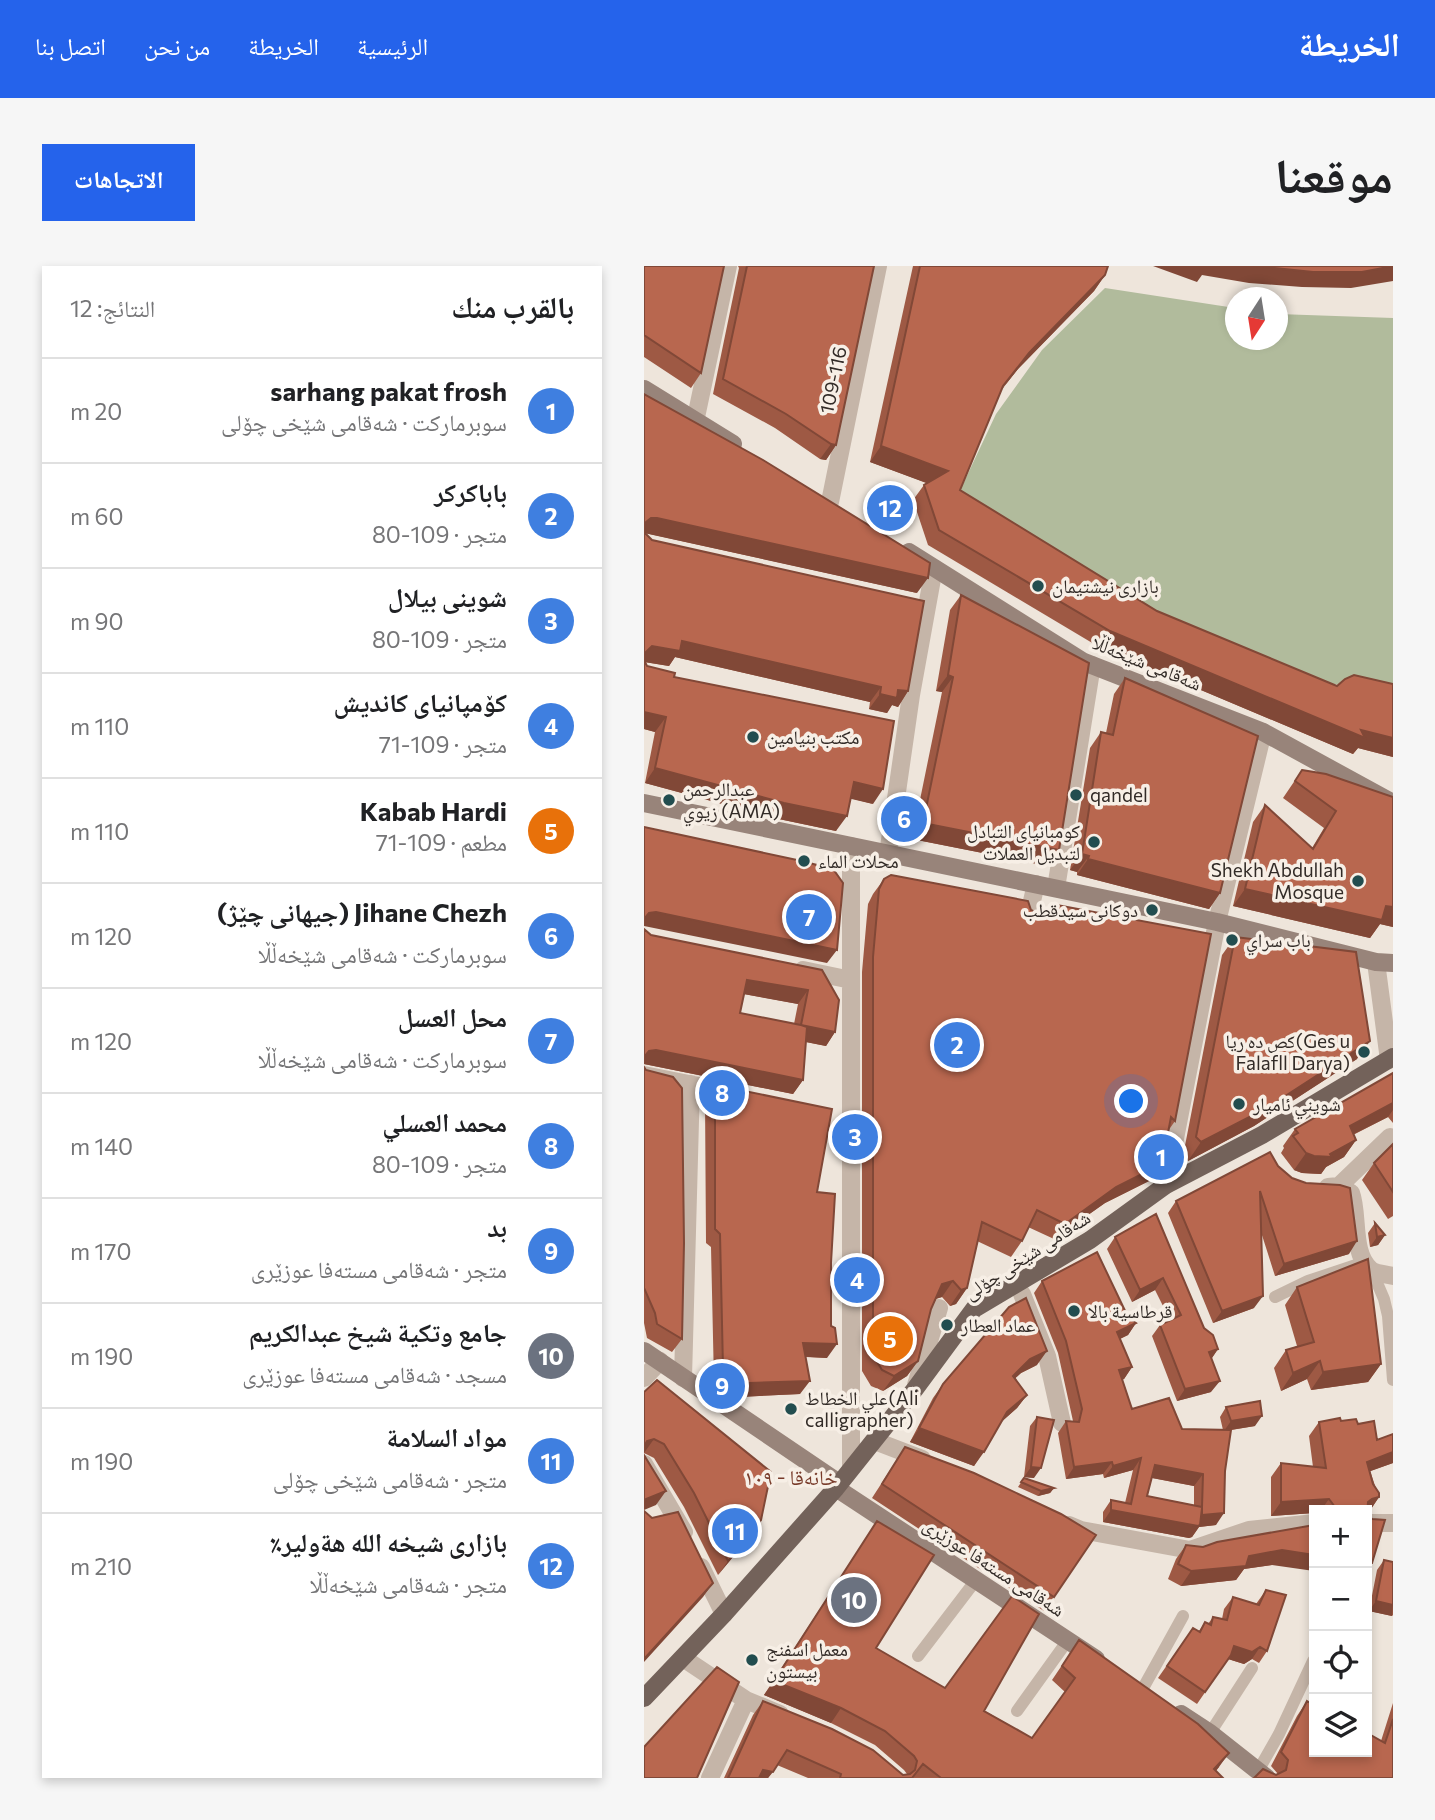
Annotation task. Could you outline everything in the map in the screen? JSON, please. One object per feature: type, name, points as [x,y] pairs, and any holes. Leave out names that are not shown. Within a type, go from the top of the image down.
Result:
[{"type":"main road","points":[[644,389],[751,455]]},
{"type":"main road","name":"شەقامی شێخەڵڵا","points":[[899,546],[1092,665],[1263,732],[1393,803]]},
{"type":"main road","points":[[644,803],[1217,922],[1385,963]]},
{"type":"main road","name":"شەقامی شێخی چۆلی","points":[[644,1698],[724,1614],[838,1485],[875,1441],[974,1310],[1090,1240],[1166,1185],[1262,1135],[1391,1058]]},
{"type":"main road","name":"شەقامی مستەفا عوزێری","points":[[644,1350],[976,1580],[1110,1668]]},
{"type":"main road","points":[[1148,1693],[1210,1733],[1263,1774]]},
{"type":"street","points":[[695,422],[728,266]]},
{"type":"street","name":"109-116","points":[[830,502],[878,266]]},
{"type":"street","points":[[888,853],[900,728],[920,605],[934,568]]},
{"type":"street","points":[[1056,888],[1092,665]]},
{"type":"street","points":[[1166,1185],[1217,922],[1263,732]]},
{"type":"street","points":[[851,846],[850,980],[844,1116],[851,1467]]},
{"type":"street","points":[[1028,918],[1037,884]]},
{"type":"street","points":[[1385,963],[1391,1058]]},
{"type":"street","points":[[786,967],[850,980]]},
{"type":"street","points":[[644,1075],[758,1098]]},
{"type":"street","points":[[683,1378],[691,1084]]},
{"type":"street","points":[[1339,1186],[1390,1137]]},
{"type":"street","points":[[1314,1188],[1339,1186],[1351,1193],[1356,1234],[1368,1266],[1393,1276]]},
{"type":"street","points":[[1022,1294],[1047,1356],[1062,1423]]},
{"type":"street","points":[[915,1389],[939,1308]]},
{"type":"street","points":[[644,1378],[660,1361]]},
{"type":"street","points":[[875,1441],[934,1463]]},
{"type":"street","points":[[644,1464],[674,1512],[724,1614]]},
{"type":"street","points":[[654,1518],[674,1512]]},
{"type":"street","points":[[1056,1518],[1081,1531],[1190,1550],[1249,1530],[1309,1524]]},
{"type":"street","points":[[1372,1523],[1393,1523]]},
{"type":"street","points":[[683,1658],[746,1700],[793,1719]]},
{"type":"street","points":[[710,1778],[746,1700]]},
{"type":"lane","points":[[1275,1297],[1308,1281],[1368,1266],[1388,1316],[1393,1380]]},
{"type":"lane","points":[[918,1656],[976,1580]]},
{"type":"lane","points":[[1148,1693],[1184,1616]]},
{"type":"lane","points":[[1017,1711],[1068,1640]]},
{"type":"lane","points":[[1210,1733],[1252,1668]]},
{"type":"lane","points":[[1263,1774],[1309,1670]]},
{"type":"green space","points":[[1105,288],[1225,306],[1225,350],[1288,350],[1288,314],[1393,318],[1393,688],[1335,684],[1318,692],[1167,625],[956,499],[996,414],[1042,350]]},
{"type":"building","points":[[644,266],[724,266],[701,373],[644,335]]},
{"type":"building","points":[[747,266],[874,266],[836,445],[723,379]]},
{"type":"building","points":[[920,266],[1108,266],[1105,275],[1029,353],[1003,386],[960,490],[1157,611],[1337,686],[1354,675],[1393,684],[1393,738],[1361,730],[1365,738],[1110,631],[939,530],[924,485],[948,471],[881,446]]},
{"type":"building","points":[[1254,266],[1393,266],[1362,272],[1313,272]]},
{"type":"building","points":[[644,394],[763,460],[930,563],[928,578],[657,518],[646,522],[644,530]]},
{"type":"building","points":[[644,532],[652,540],[924,601],[908,691],[898,690],[897,698],[880,694],[881,687],[682,641],[680,651],[652,646],[644,654]]},
{"type":"building","points":[[961,595],[1089,663],[1059,850],[923,823],[953,677],[948,675]]},
{"type":"building","points":[[644,660],[647,666],[675,673],[674,677],[894,721],[883,789],[854,782],[847,816],[784,803],[655,768],[666,717],[644,712]]},
{"type":"building","points":[[1125,678],[1258,736],[1220,893],[1088,859],[1089,856],[1082,854],[1101,732],[1113,735]]},
{"type":"building","points":[[1302,770],[1326,774],[1393,797],[1393,907],[1386,906],[1382,920],[1245,889],[1265,805],[1313,849],[1336,811],[1295,781]]},
{"type":"building","points":[[644,827],[833,869],[843,883],[837,950],[656,912],[649,913],[644,919]]},
{"type":"building","points":[[891,875],[1028,901],[1031,910],[1037,913],[1047,910],[1052,904],[1211,934],[1175,1121],[1171,1117],[1162,1164],[1116,1187],[1065,1224],[1037,1210],[1022,1241],[982,1222],[967,1288],[961,1290],[953,1281],[942,1284],[931,1309],[918,1361],[894,1376],[882,1370],[873,1355],[873,957],[879,889],[884,879]]},
{"type":"building","points":[[644,929],[651,935],[822,970],[839,1000],[835,1032],[801,1025],[807,1027],[803,1080],[656,1050],[649,1051],[644,1057]],"holes":[[[747,980],[808,990],[801,1025],[740,1013]]]},
{"type":"building","points":[[1235,937],[1356,952],[1370,1041],[1267,1108],[1201,1142],[1196,1137]]},
{"type":"building","points":[[644,1067],[646,1070],[673,1077],[682,1088],[682,1339],[657,1324],[644,1288]]},
{"type":"building","points":[[1393,1073],[1393,1103],[1350,1126],[1356,1140],[1330,1154],[1332,1157],[1306,1153],[1293,1136],[1298,1133],[1295,1129]]},
{"type":"building","points":[[715,1085],[832,1109],[817,1192],[835,1194],[831,1326],[835,1328],[837,1344],[803,1343],[810,1381],[749,1383],[723,1368],[720,1234],[715,1229]]},
{"type":"building","points":[[1393,1144],[1393,1192],[1374,1163]]},
{"type":"building","points":[[1270,1152],[1278,1166],[1292,1178],[1306,1183],[1350,1188],[1357,1241],[1284,1264],[1260,1191],[1263,1296],[1222,1311],[1176,1201]]},
{"type":"building","points":[[1156,1214],[1204,1328],[1213,1335],[1218,1349],[1209,1352],[1220,1381],[1185,1389],[1160,1325],[1181,1315],[1163,1278],[1140,1290],[1115,1237]]},
{"type":"building","points":[[1375,1223],[1385,1235],[1377,1237]]},
{"type":"building","points":[[1097,1252],[1128,1317],[1136,1323],[1117,1332],[1132,1367],[1119,1370],[1132,1409],[1169,1398],[1182,1429],[1231,1430],[1225,1471],[1224,1513],[1202,1515],[1202,1508],[1198,1526],[1111,1510],[1111,1500],[1131,1504],[1141,1458],[1113,1466],[1112,1462],[1074,1467],[1066,1421],[1079,1422],[1082,1409],[1066,1341],[1042,1281]],"holes":[[[1155,1465],[1203,1474],[1202,1507],[1147,1496]]]},
{"type":"building","points":[[1368,1259],[1381,1364],[1323,1372],[1320,1361],[1293,1373],[1286,1350],[1314,1342],[1297,1287]]},
{"type":"building","points":[[1026,1298],[1047,1351],[1030,1359],[1013,1376],[1027,1395],[1007,1412],[984,1452],[919,1428],[943,1384],[1009,1307]]},
{"type":"building","points":[[657,1380],[771,1472],[761,1520],[728,1561],[694,1493],[664,1444],[654,1439],[647,1441],[644,1447],[644,1392]]},
{"type":"building","points":[[1260,1401],[1262,1416],[1231,1421],[1226,1407]]},
{"type":"building","points":[[1037,1417],[1054,1420],[1041,1468],[1031,1467]]},
{"type":"building","points":[[1340,1418],[1341,1421],[1356,1419],[1358,1424],[1374,1421],[1377,1440],[1393,1434],[1393,1452],[1367,1462],[1373,1484],[1379,1493],[1379,1497],[1372,1499],[1368,1505],[1334,1505],[1329,1499],[1281,1502],[1281,1463],[1326,1468],[1319,1422]]},
{"type":"building","points":[[905,1447],[974,1473],[1061,1514],[1096,1535],[1054,1597],[882,1484]]},
{"type":"building","points":[[644,1455],[666,1491],[646,1499],[644,1503]]},
{"type":"building","points":[[1024,1478],[1054,1488],[1041,1491],[1021,1482]]},
{"type":"building","points":[[644,1511],[652,1518],[678,1512],[713,1583],[644,1659]]},
{"type":"building","points":[[1372,1519],[1385,1520],[1372,1563]]},
{"type":"building","points":[[877,1521],[934,1555],[876,1648],[945,1688],[1012,1596],[1039,1614],[984,1711],[1032,1738],[1075,1678],[1062,1666],[1079,1640],[1198,1724],[1229,1753],[1214,1769],[1223,1778],[941,1778],[923,1764],[912,1778],[840,1778],[841,1774],[787,1750],[773,1772],[763,1770],[759,1778],[728,1778],[763,1701],[832,1729],[873,1750],[903,1775],[915,1770],[917,1761],[914,1756],[885,1731],[841,1708],[774,1681]]},
{"type":"building","points":[[1309,1526],[1309,1554],[1282,1550],[1249,1556],[1246,1566],[1191,1571],[1178,1564],[1186,1545],[1203,1547],[1217,1542]]},
{"type":"building","points":[[1384,1560],[1393,1562],[1393,1605],[1376,1601]]},
{"type":"building","points":[[1266,1590],[1286,1595],[1267,1651],[1260,1647],[1252,1652],[1234,1646],[1231,1655],[1205,1692],[1167,1666],[1193,1628],[1200,1632],[1205,1622],[1211,1625],[1213,1617],[1227,1620],[1233,1597],[1259,1605]]},
{"type":"building","points":[[717,1667],[739,1682],[697,1778],[644,1778],[644,1747]]},
{"type":"building","points":[[1307,1701],[1309,1757],[1372,1757],[1372,1736],[1385,1743],[1393,1719],[1393,1778],[1254,1778],[1263,1769],[1276,1775],[1286,1770],[1288,1760],[1281,1752]]},
{"type":"place","name":"بازاری شیخه الله هةولیر٪","points":[[890,508]]},
{"type":"place","name":"بازاری نیشتیمان","points":[[1038,586]]},
{"type":"place","name":"مكتب بنيامين","points":[[753,737]]},
{"type":"place","name":"qandel","points":[[1076,795]]},
{"type":"place","name":"عبدالرحمن زيوي (AMA)","points":[[669,800]]},
{"type":"place","name":"Jihane Chezh (جیهانی چێژ)","points":[[904,819]]},
{"type":"place","name":"كومبانياى التبادل لتبديل العملات","points":[[1094,842]]},
{"type":"place","name":"محلات الماء","points":[[804,861]]},
{"type":"place","name":"Shekh Abdullah Mosque","points":[[1358,881]]},
{"type":"place","name":"دوکانی سیدقطب","points":[[1152,910]]},
{"type":"place","name":"محل العسل","points":[[809,917]]},
{"type":"place","name":"باب سراي","points":[[1232,940]]},
{"type":"place","name":"باباكركر","points":[[957,1045]]},
{"type":"place","name":"کص ده ریا(Ges u Falafll Darya)","points":[[1364,1052]]},
{"type":"place","name":"محمد العسلي","points":[[722,1093]]},
{"type":"place","name":"شويني ئامیار","points":[[1239,1104]]},
{"type":"place","name":"شوینی بیلال","points":[[855,1137]]},
{"type":"place","name":"sarhang pakat frosh","points":[[1161,1157]]},
{"type":"place","name":"کۆمپانیای کاندیش","points":[[857,1280]]},
{"type":"place","name":"قرطاسية بالا","points":[[1074,1311]]},
{"type":"place","name":"عماد العطار","points":[[947,1325]]},
{"type":"place","name":"Kabab Hardi","points":[[890,1339]]},
{"type":"place","name":"بد","points":[[722,1386]]},
{"type":"place","name":"علي الخطاط(Ali calligrapher)","points":[[791,1409]]},
{"type":"place","name":"مواد السلامة","points":[[735,1531]]},
{"type":"place","name":"جامع وتكية شيخ عبدالكريم","points":[[854,1600]]},
{"type":"place","name":"معمل اسفنج بيستون","points":[[752,1660]]},
{"type":"district","name":"خانەقا - ١٠٩","points":[[791,1478]]}]
